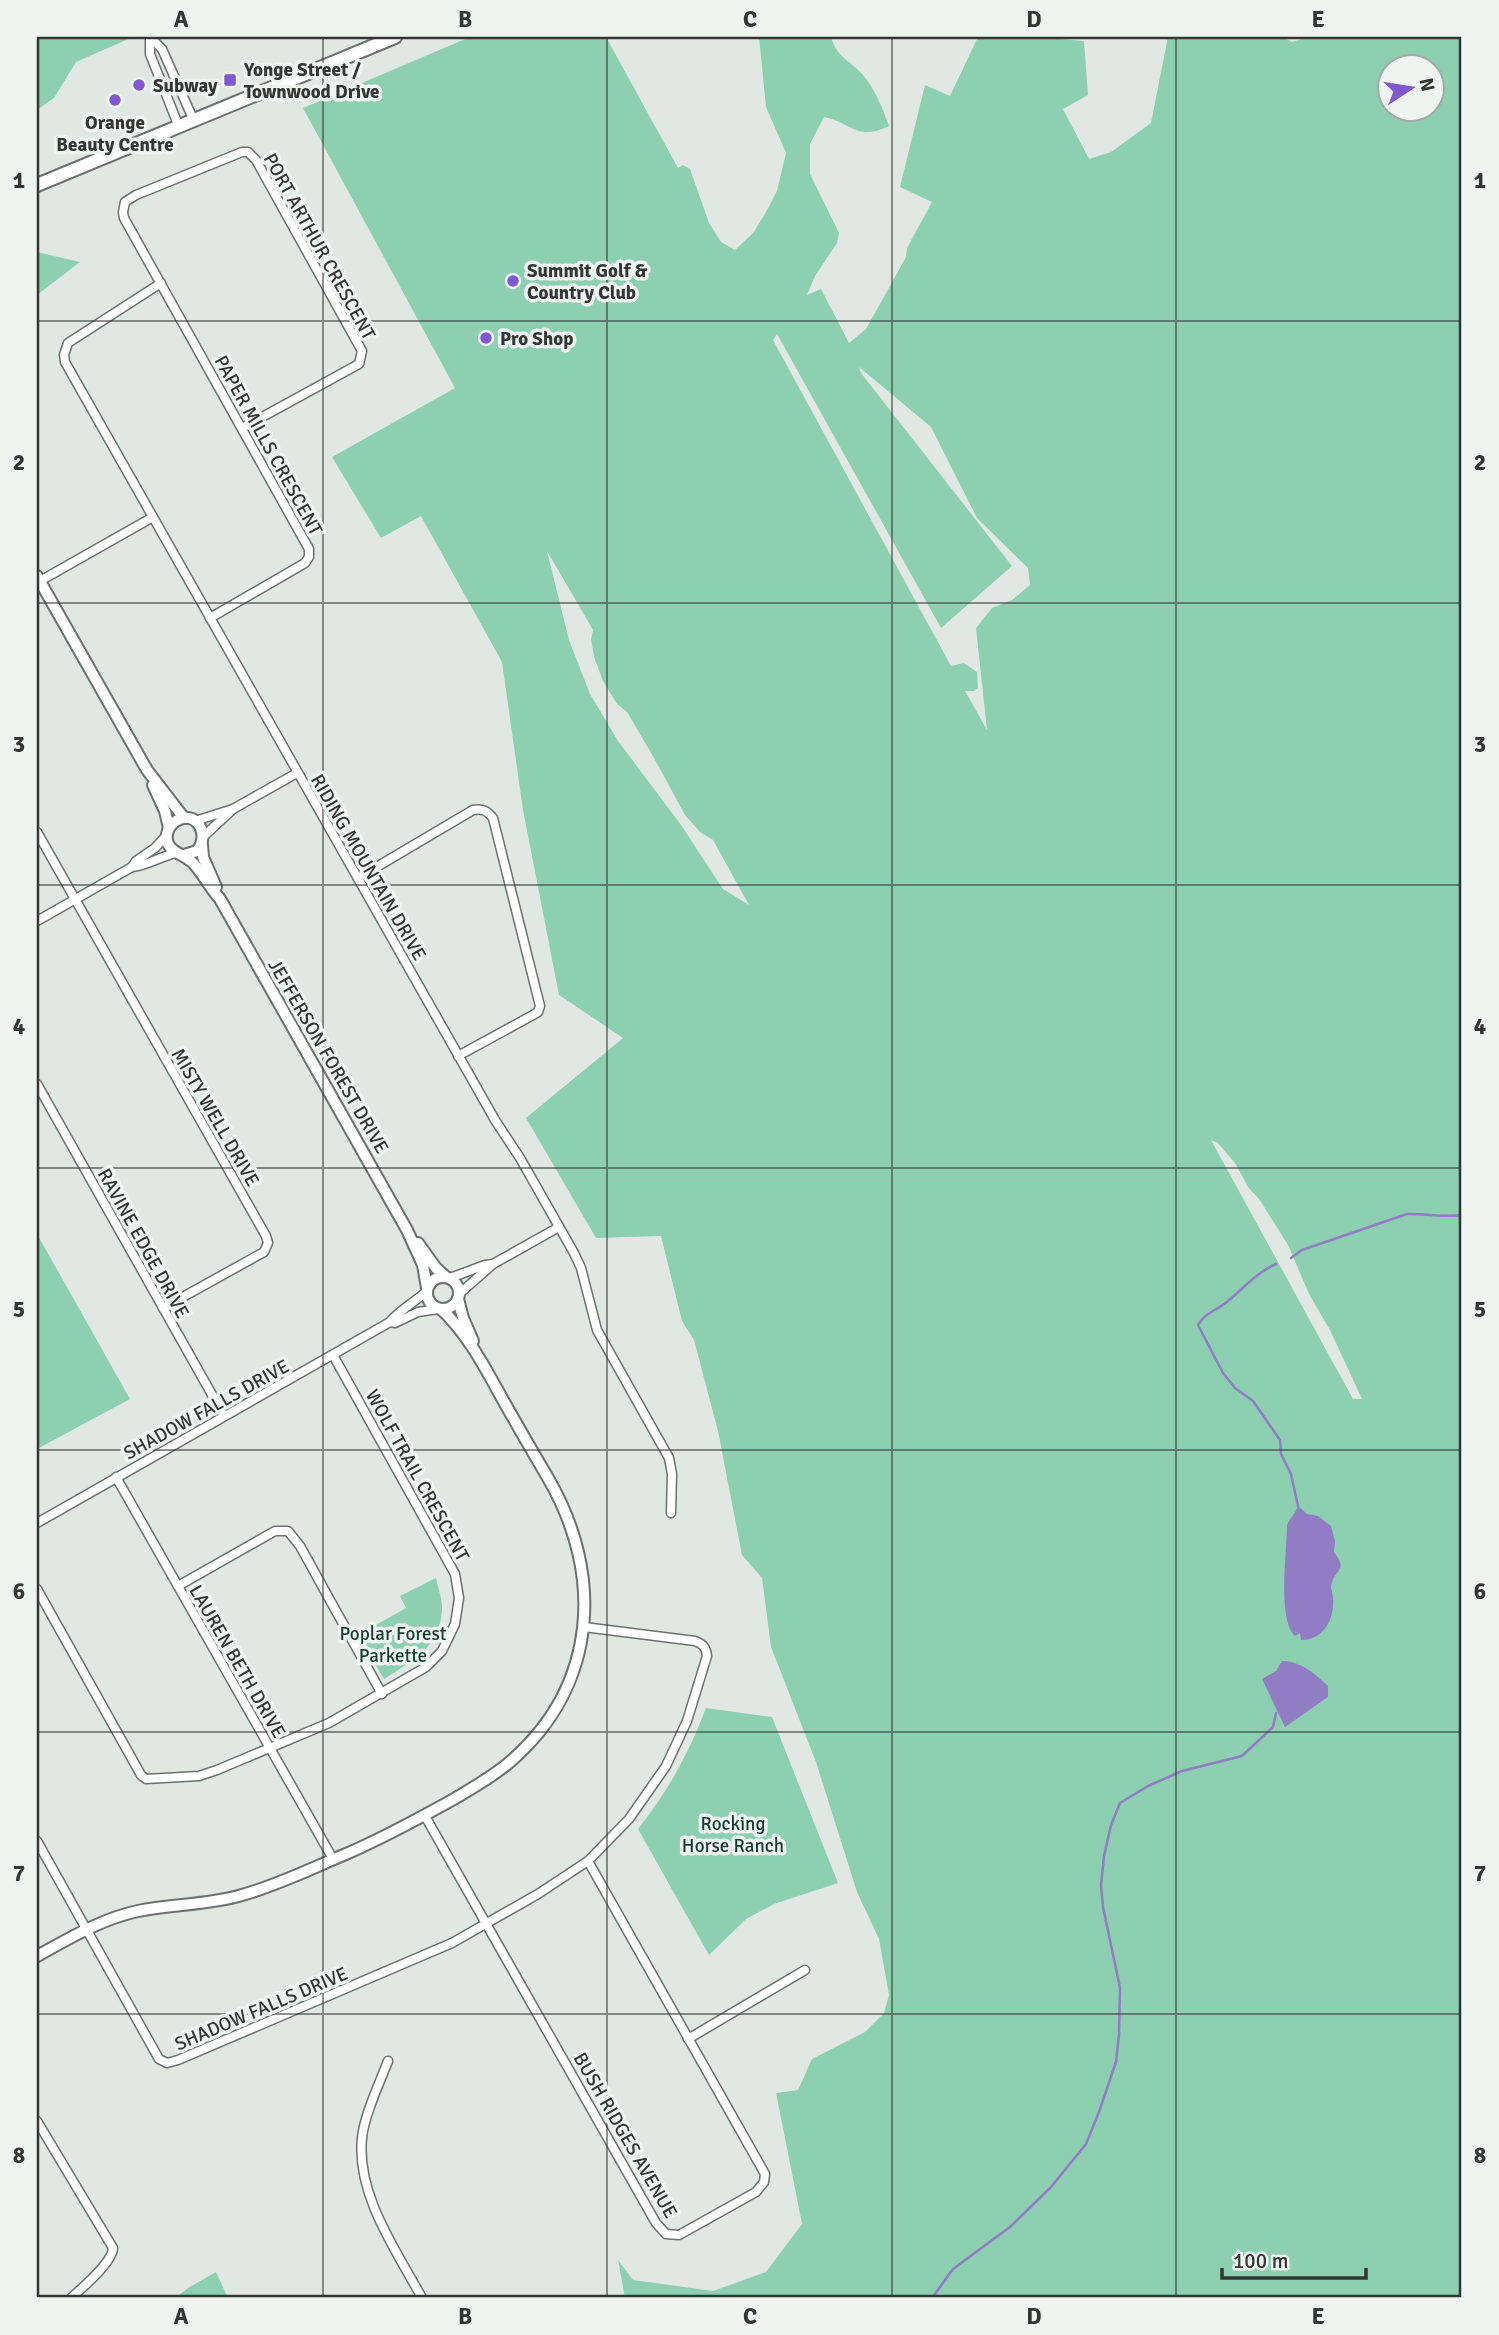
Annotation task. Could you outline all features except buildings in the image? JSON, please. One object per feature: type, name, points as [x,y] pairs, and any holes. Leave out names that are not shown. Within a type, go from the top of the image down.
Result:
[{"type":"main road","points":[[37,185],[395,37]]},
{"type":"street","points":[[150,37],[162,50],[194,121]]},
{"type":"street","points":[[150,37],[150,54],[179,127]]},
{"type":"street","name":"PORT ARTHUR CRESCENT","points":[[161,283],[124,218],[125,202],[236,154],[248,152],[253,155],[362,351],[362,358],[359,364],[242,428]]},
{"type":"street","name":"PAPER MILLS CRESCENT","points":[[161,283],[306,540],[309,557],[305,563],[210,618]]},
{"type":"street","name":"RIDING MOUNTAIN DRIVE","points":[[161,283],[68,343],[65,362],[581,1268],[597,1330],[669,1458],[672,1474],[671,1513]]},
{"type":"street","points":[[153,517],[38,578],[147,770],[165,811],[168,844],[180,854]]},
{"type":"street","points":[[147,770],[189,820],[201,827],[203,841]]},
{"type":"street","points":[[132,867],[155,848],[175,821],[233,809],[298,773]]},
{"type":"street","points":[[37,920],[132,867],[160,856],[194,853],[233,809]]},
{"type":"street","points":[[358,878],[473,810],[487,811],[493,818],[540,1006],[538,1012],[458,1056]]},
{"type":"street","points":[[37,832],[75,899]]},
{"type":"street","name":"JEFFERSON FOREST DRIVE","points":[[203,841],[203,858],[220,900]]},
{"type":"street","name":"JEFFERSON FOREST DRIVE","points":[[180,854],[194,864],[220,900],[407,1230],[423,1265],[427,1290]]},
{"type":"street","name":"MISTY WELL DRIVE","points":[[75,899],[268,1243],[264,1252],[163,1308]]},
{"type":"street","name":"RAVINE EDGE DRIVE","points":[[37,1084],[224,1416]]},
{"type":"street","points":[[37,1956],[100,1922],[138,1911],[241,1896],[383,1838],[496,1774],[531,1741],[550,1717],[567,1686],[577,1659],[584,1627],[583,1573],[571,1524],[555,1489],[477,1354],[452,1319],[429,1302],[427,1290],[433,1280],[493,1264],[559,1227]]},
{"type":"street","name":"JEFFERSON FOREST DRIVE","points":[[407,1230],[436,1268],[448,1277]]},
{"type":"street","points":[[439,1309],[451,1307],[493,1264]]},
{"type":"street","points":[[448,1277],[457,1285],[458,1297],[477,1354]]},
{"type":"street","name":"SHADOW FALLS DRIVE","points":[[37,1523],[390,1322],[427,1290]]},
{"type":"street","name":"SHADOW FALLS DRIVE","points":[[390,1322],[395,1323],[418,1312],[439,1309]]},
{"type":"street","name":"WOLF TRAIL CRESCENT","points":[[37,1589],[141,1775],[146,1779],[199,1776],[217,1770],[329,1723],[417,1674],[442,1651],[455,1623],[459,1598],[457,1585],[451,1564],[333,1355]]},
{"type":"street","name":"LAUREN BETH DRIVE","points":[[116,1477],[333,1859]]},
{"type":"street","points":[[178,1586],[275,1531],[288,1531],[300,1546],[382,1694]]},
{"type":"street","points":[[487,1923],[588,1861],[629,1819],[666,1766],[687,1721],[707,1656],[702,1644],[584,1627]]},
{"type":"street","name":"BUSH RIDGES AVENUE","points":[[425,1816],[656,2223],[666,2234],[679,2235],[755,2192],[764,2182],[765,2174],[588,1861]]},
{"type":"street","name":"SHADOW FALLS DRIVE","points":[[37,1841],[159,2059],[167,2063],[401,1966],[452,1943],[487,1923]]},
{"type":"street","points":[[688,2039],[805,1970]]},
{"type":"street","points":[[388,2060],[362,2136],[364,2176],[373,2204],[422,2298]]},
{"type":"street","points":[[37,2121],[113,2248],[113,2256],[71,2298]]},
{"type":"green space","points":[[37,37],[133,37],[76,62],[54,98],[37,110]]},
{"type":"green space","points":[[470,37],[606,37],[678,168],[683,165],[690,169],[709,223],[721,242],[735,250],[753,233],[765,214],[777,191],[786,153],[766,107],[759,37],[831,37],[841,54],[872,87],[889,126],[861,132],[824,117],[810,144],[810,174],[839,233],[837,243],[815,276],[807,295],[821,289],[849,343],[866,329],[906,257],[907,248],[932,202],[900,187],[925,85],[950,96],[978,37],[1038,37],[1084,41],[1088,95],[1063,109],[1089,159],[1111,152],[1151,123],[1168,37],[1283,37],[1292,42],[1308,37],[1462,37],[1462,2298],[625,2298],[618,2260],[633,2280],[713,2291],[766,2272],[802,2224],[776,2093],[798,2090],[812,2059],[865,2032],[884,2013],[889,1995],[879,1939],[857,1892],[816,1762],[771,1647],[762,1578],[742,1555],[718,1431],[694,1340],[682,1321],[661,1236],[596,1238],[526,1118],[623,1038],[559,995],[523,810],[502,662],[421,516],[381,538],[332,457],[455,388],[303,108]],"holes":[[[777,334],[941,628],[1012,566],[859,367],[931,427],[977,518],[1028,568],[1030,585],[1012,600],[992,608],[976,628],[987,730],[965,691],[978,688],[977,672],[964,663],[951,666],[773,340]],[[547,551],[593,630],[591,639],[594,657],[603,681],[617,704],[627,712],[685,815],[700,832],[713,840],[749,905],[723,889],[681,825],[618,741],[590,694],[569,640]],[[1211,1140],[1218,1143],[1235,1163],[1248,1187],[1259,1199],[1288,1245],[1309,1294],[1330,1330],[1362,1399],[1353,1399]]]},
{"type":"green space","points":[[37,252],[80,262],[37,295]]},
{"type":"green space","points":[[37,1234],[130,1399],[37,1449]]},
{"type":"green space","name":"Poplar Forest Parkette","points":[[436,1578],[442,1607],[436,1635],[422,1652],[384,1679],[358,1635],[406,1608],[400,1596]]},
{"type":"green space","name":"Rocking Horse Ranch","points":[[706,1708],[772,1717],[838,1883],[774,1904],[746,1919],[709,1955],[638,1829],[677,1771]]},
{"type":"green space","points":[[216,2272],[228,2298],[175,2298],[188,2288]]},
{"type":"shaded area","points":[[1298,1506],[1307,1514],[1318,1516],[1331,1526],[1335,1541],[1334,1552],[1340,1563],[1331,1587],[1333,1605],[1330,1620],[1322,1632],[1301,1640],[1300,1633],[1295,1636],[1289,1627],[1285,1600],[1287,1526]]},
{"type":"shaded area","points":[[1282,1661],[1301,1666],[1328,1686],[1328,1697],[1285,1727],[1262,1679],[1276,1671]]},
{"type":"waterway","points":[[1291,1258],[1302,1250],[1407,1214],[1462,1215]]},
{"type":"waterway","points":[[1276,1264],[1256,1276],[1224,1304],[1204,1317],[1198,1325],[1223,1373],[1235,1388],[1253,1401],[1280,1440],[1281,1454],[1291,1474],[1298,1506]]},
{"type":"waterway","points":[[932,2298],[953,2269],[1010,2227],[1051,2187],[1086,2144],[1099,2112],[1116,2062],[1119,2034],[1120,1988],[1101,1885],[1111,1825],[1120,1803],[1148,1786],[1182,1771],[1242,1756],[1273,1727],[1276,1713]]},
{"type":"place","name":"Yonge Street / Townwood Drive","points":[[230,80]]},
{"type":"place","name":"Subway","points":[[139,85]]},
{"type":"place","name":"Orange Beauty Centre","points":[[115,100]]},
{"type":"place","name":"Summit Golf & Country Club","points":[[513,281]]},
{"type":"place","name":"Pro Shop","points":[[486,338]]}]
